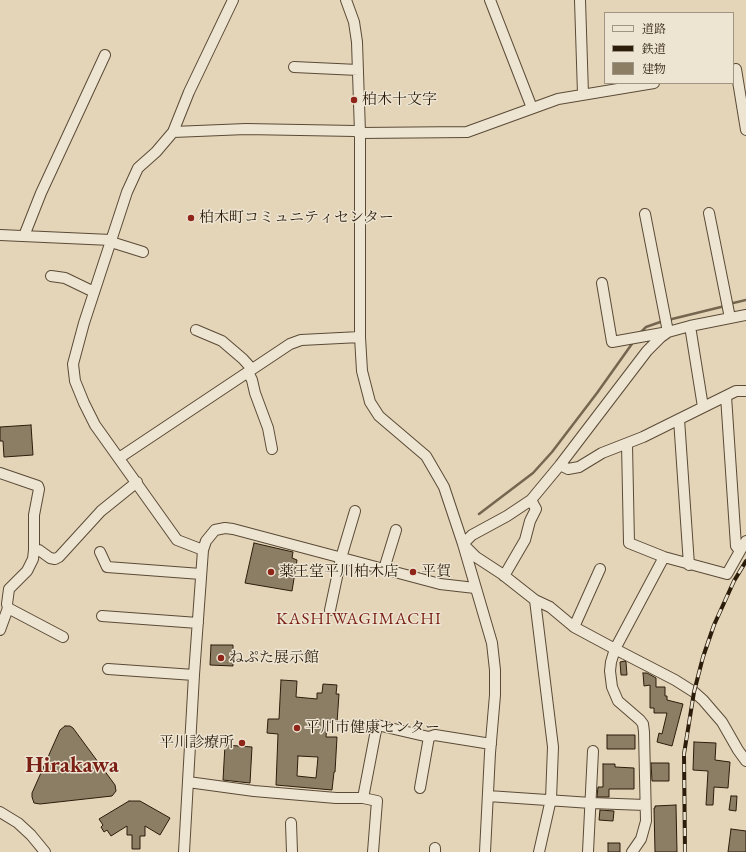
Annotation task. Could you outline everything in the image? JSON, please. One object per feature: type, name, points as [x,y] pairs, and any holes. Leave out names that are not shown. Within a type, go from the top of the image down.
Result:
[{"type":"street","points":[[203,550],[177,540],[95,425],[75,381],[73,364],[78,342],[127,192],[138,168],[156,152],[173,132],[189,92],[233,0]]},
{"type":"street","points":[[346,0],[354,22],[357,42],[360,133],[360,337],[362,371],[370,402],[379,416],[426,456],[444,487],[463,544],[492,643],[495,670],[485,852]]},
{"type":"street","points":[[490,0],[532,108]]},
{"type":"street","points":[[580,0],[583,94]]},
{"type":"street","points":[[24,236],[41,193],[106,55]]},
{"type":"street","points":[[294,67],[358,70]]},
{"type":"street","points":[[738,68],[746,130]]},
{"type":"street","points":[[173,132],[246,129],[355,131],[360,133],[467,132],[558,99],[648,84]]},
{"type":"street","points":[[709,213],[730,318]]},
{"type":"street","points":[[645,214],[668,332]]},
{"type":"street","points":[[0,235],[111,241],[143,252]]},
{"type":"street","points":[[51,276],[65,278],[94,292]]},
{"type":"street","points":[[602,283],[612,342],[668,332],[746,315]]},
{"type":"street","points":[[690,326],[703,407]]},
{"type":"street","points":[[196,330],[222,341],[243,358],[250,370],[255,393],[268,428],[272,449]]},
{"type":"street","points":[[463,544],[472,535],[507,516],[531,500],[560,465],[647,351],[668,332]]},
{"type":"street","points":[[119,458],[290,344],[301,340],[360,337]]},
{"type":"street","points":[[560,465],[568,469],[579,467],[602,453],[627,444],[736,391],[746,391]]},
{"type":"street","points":[[726,396],[736,546],[740,551]]},
{"type":"street","points":[[679,419],[689,565]]},
{"type":"street","points":[[627,444],[629,543],[689,565],[726,574],[746,541]]},
{"type":"street","points":[[0,473],[38,486],[39,489],[34,515],[33,559],[27,571],[9,589],[7,604],[8,608],[0,630]]},
{"type":"street","points":[[34,550],[39,550],[50,558],[55,559],[59,557],[102,511],[137,482]]},
{"type":"street","points":[[504,576],[525,540],[530,521],[536,509],[531,500]]},
{"type":"street","points":[[330,610],[355,511]]},
{"type":"street","points":[[184,852],[203,550],[206,541],[215,530],[225,528],[253,534],[440,584],[475,588]]},
{"type":"street","points":[[384,569],[396,530]]},
{"type":"street","points":[[463,544],[476,557],[535,600],[550,607],[574,627],[615,650],[653,668],[694,692],[722,722],[746,761]]},
{"type":"street","points":[[100,552],[107,567],[202,574]]},
{"type":"street","points":[[632,852],[641,838],[646,821],[644,732],[643,724],[640,720],[618,701],[612,687],[610,671],[615,650],[664,557]]},
{"type":"street","points":[[574,627],[600,569]]},
{"type":"street","points":[[535,600],[553,747],[552,799],[540,852]]},
{"type":"street","points":[[8,608],[63,637]]},
{"type":"street","points":[[102,616],[198,623]]},
{"type":"street","points":[[108,669],[194,675]]},
{"type":"street","points":[[363,798],[376,725],[429,737],[435,735],[491,744]]},
{"type":"street","points":[[420,788],[429,737]]},
{"type":"street","points":[[588,852],[593,751]]},
{"type":"street","points":[[188,782],[254,791],[336,798],[363,798],[376,801],[373,852]]},
{"type":"street","points":[[488,796],[645,805]]},
{"type":"street","points":[[0,812],[18,823],[31,835],[45,852]]},
{"type":"street","points":[[291,823],[292,852]]},
{"type":"building","points":[[31,425],[33,455],[4,457],[3,441],[0,441],[0,427]]},
{"type":"building","name":"薬王堂平川柏木店","points":[[254,543],[293,552],[292,558],[297,560],[292,591],[245,583]]},
{"type":"building","points":[[211,645],[233,645],[233,666],[210,665]]},
{"type":"building","points":[[625,661],[627,675],[621,675],[620,662]]},
{"type":"building","points":[[643,673],[647,673],[656,678],[656,687],[665,687],[665,696],[667,696],[667,700],[683,704],[672,746],[657,742],[659,733],[662,734],[667,713],[654,713],[654,708],[650,708],[650,685],[644,686]]},
{"type":"building","name":"平川市健康センター","points":[[281,680],[297,681],[296,697],[317,699],[317,693],[322,693],[323,684],[337,685],[336,694],[339,694],[337,723],[327,722],[326,737],[337,737],[335,772],[332,790],[276,785],[278,734],[267,733],[268,719],[279,719]],"holes":[[[298,756],[318,757],[316,778],[297,776]]]},
{"type":"building","points":[[65,726],[70,726],[73,728],[115,785],[116,791],[112,796],[40,804],[34,803],[32,793],[60,730]]},
{"type":"building","points":[[607,735],[635,735],[635,749],[607,749]]},
{"type":"building","points":[[694,742],[716,743],[715,760],[730,762],[728,788],[714,787],[713,805],[706,805],[708,771],[693,770]]},
{"type":"building","points":[[225,745],[252,747],[250,783],[223,780]]},
{"type":"building","points":[[651,763],[669,763],[669,781],[652,781]]},
{"type":"building","points":[[603,764],[615,764],[615,767],[634,768],[634,789],[609,789],[609,797],[597,797],[598,787],[603,787]]},
{"type":"building","points":[[731,796],[737,796],[736,811],[729,810]]},
{"type":"building","points":[[129,801],[140,801],[170,818],[160,835],[145,826],[145,836],[140,836],[140,849],[132,849],[132,835],[127,835],[127,826],[111,836],[107,830],[104,832],[101,827],[103,825],[99,819]]},
{"type":"building","points":[[676,805],[677,852],[655,852],[654,808],[655,806]]},
{"type":"building","points":[[600,810],[614,811],[613,821],[599,820]]},
{"type":"building","points":[[731,829],[746,831],[746,852],[728,852]]},
{"type":"building","points":[[608,843],[620,843],[620,852],[608,852]]},
{"type":"waterway","points":[[729,304],[746,300]]},
{"type":"waterway","points":[[668,320],[725,306]]},
{"type":"waterway","points":[[640,333],[646,327],[663,321]]},
{"type":"waterway","points":[[479,514],[533,473],[552,452],[634,341]]},
{"type":"railway","points":[[685,852],[684,754],[694,692],[703,657],[714,625],[734,581],[746,561]]},
{"type":"place","name":"柏木十文字","points":[[354,100]]},
{"type":"place","name":"柏木町コミュニティセンター","points":[[191,218]]},
{"type":"place","name":"薬王堂平川柏木店","points":[[271,572]]},
{"type":"place","name":"平賀","points":[[413,572]]},
{"type":"place","name":"ねぷた展示館","points":[[221,658]]},
{"type":"place","name":"平川市健康センター","points":[[297,728]]},
{"type":"place","name":"平川診療所","points":[[242,743]]},
{"type":"district","name":"KASHIWAGIMACHI","points":[[359,619]]},
{"type":"district","name":"Hirakawa","points":[[72,766]]}]
